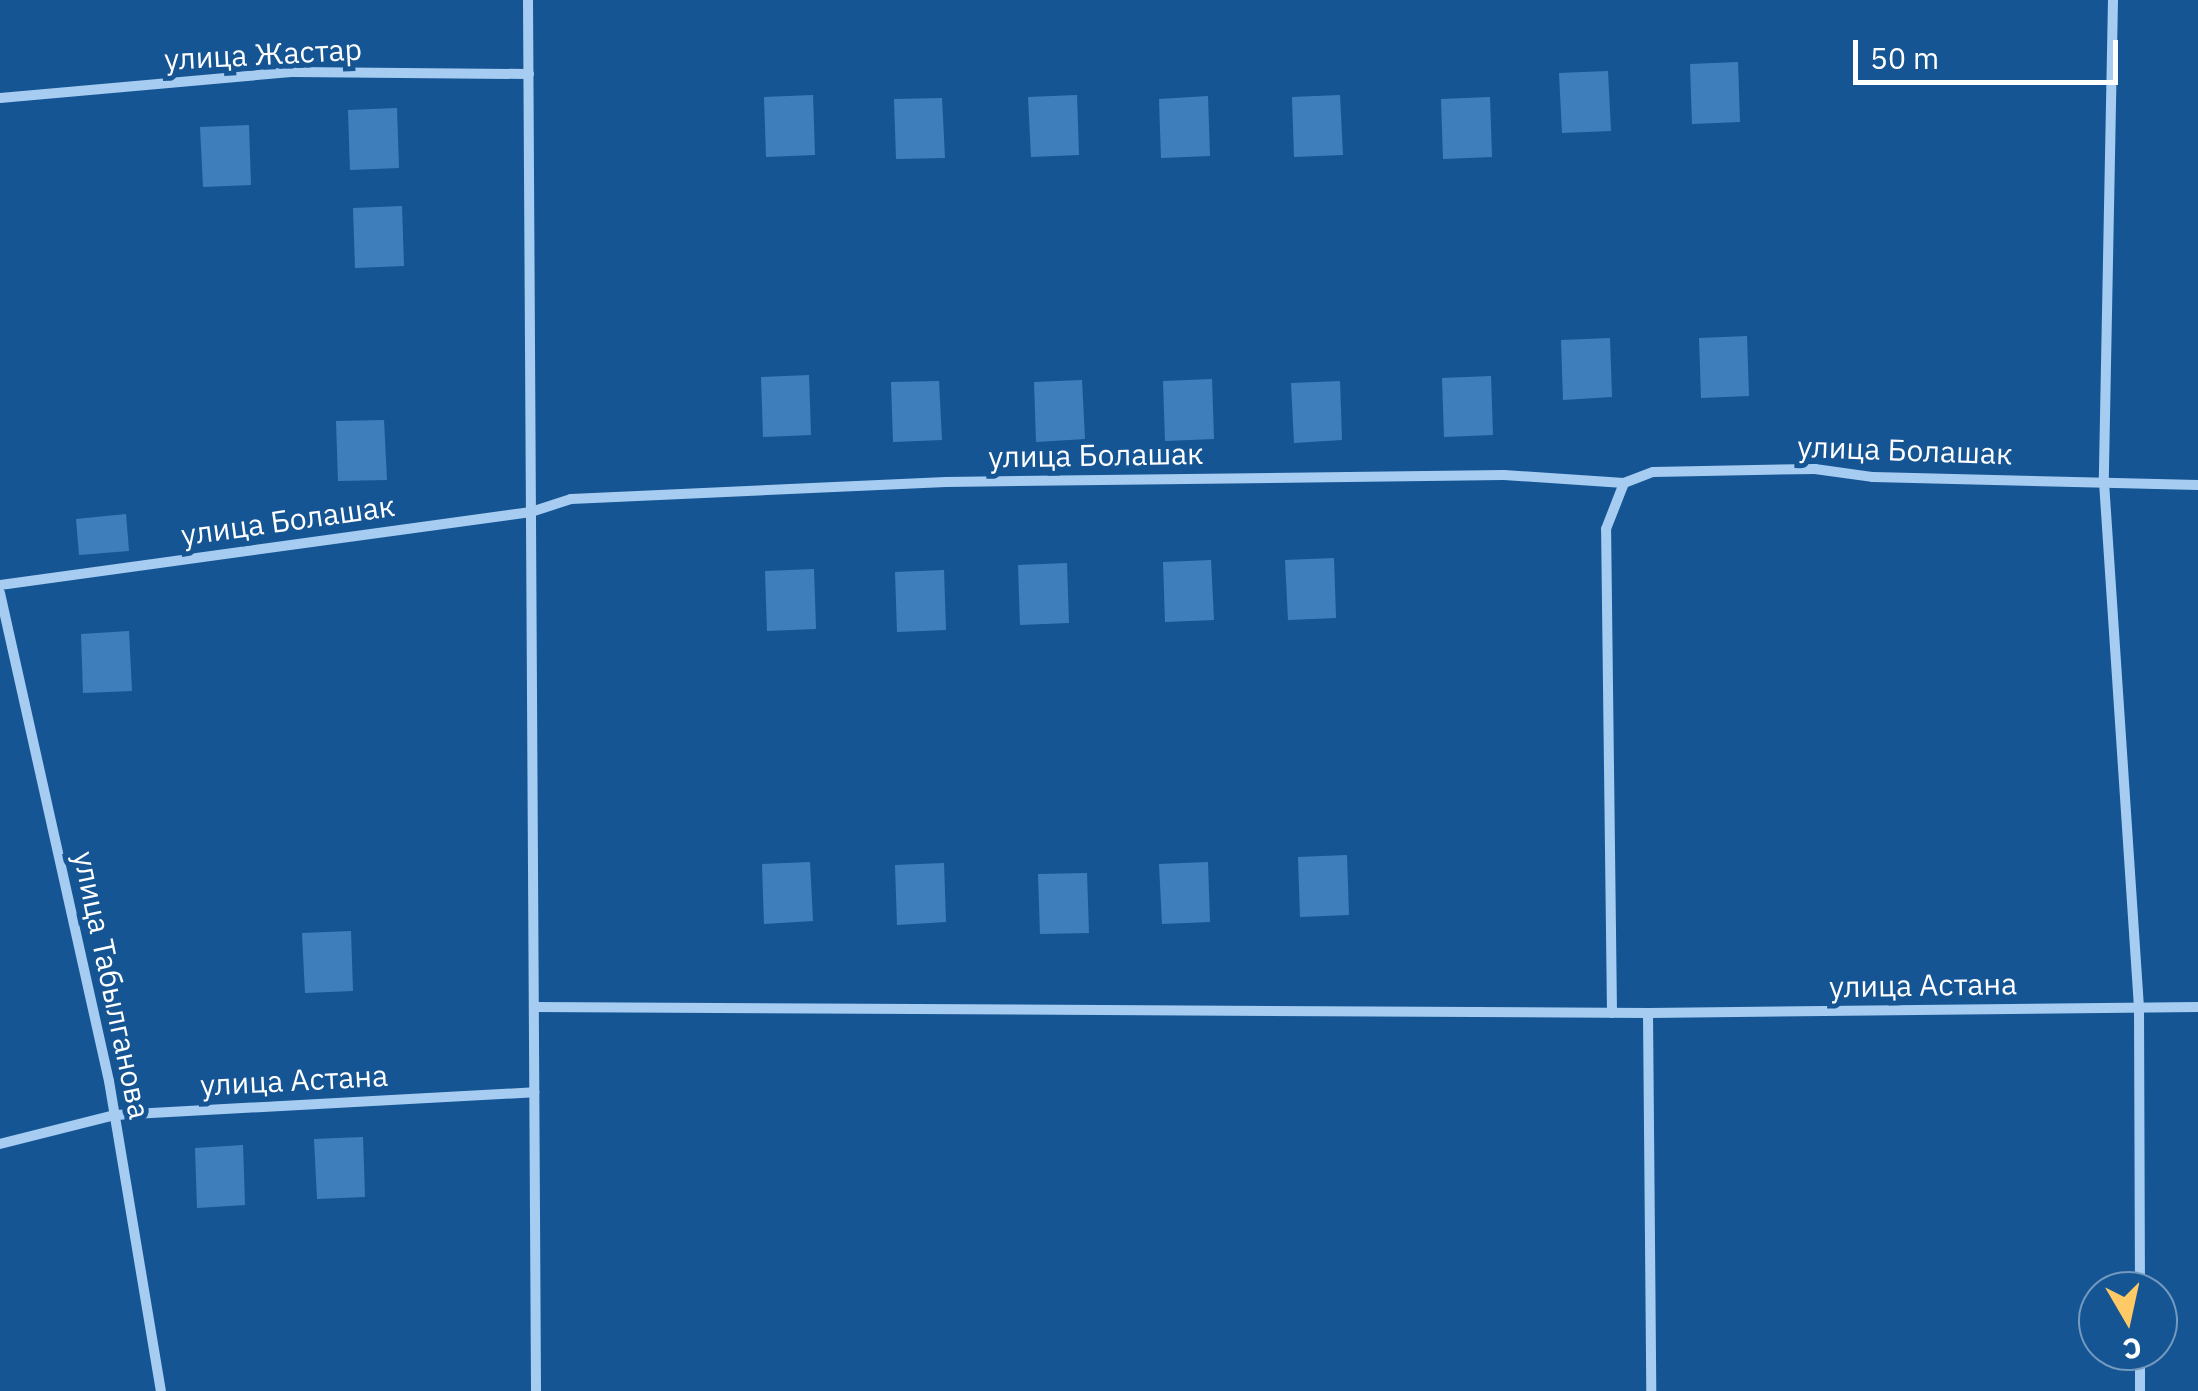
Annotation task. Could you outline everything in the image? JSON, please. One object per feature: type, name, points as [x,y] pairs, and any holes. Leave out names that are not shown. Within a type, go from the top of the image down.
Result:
[{"type":"street","points":[[528,0],[536,1391]]},
{"type":"street","points":[[2113,0],[2104,482],[2140,1008],[2140,1271]]},
{"type":"street","name":"улица Жастар","points":[[0,98],[294,72],[529,74]]},
{"type":"street","name":"улица Болашак","points":[[0,585],[531,512],[572,499],[946,482],[1504,474],[1624,483],[1653,472],[1815,470],[1872,476],[2198,485]]},
{"type":"street","points":[[1612,1013],[1606,530],[1624,483]]},
{"type":"street","name":"улица Табылганова","points":[[0,593],[115,1115],[160,1391]]},
{"type":"street","name":"улица Астана","points":[[534,1008],[1648,1013],[2198,1007]]},
{"type":"street","points":[[1648,1013],[1652,1391]]},
{"type":"street","name":"улица Астана","points":[[0,1144],[115,1115],[534,1092]]},
{"type":"building","points":[[1738,62],[1740,122],[1692,124],[1690,64]]},
{"type":"building","points":[[1608,71],[1611,131],[1562,133],[1559,73]]},
{"type":"building","points":[[813,95],[815,155],[766,157],[764,97]]},
{"type":"building","points":[[1077,95],[1079,155],[1031,157],[1028,97]]},
{"type":"building","points":[[1340,95],[1343,155],[1294,157],[1292,97]]},
{"type":"building","points":[[1208,96],[1210,156],[1161,158],[1159,99]]},
{"type":"building","points":[[1490,97],[1492,157],[1443,159],[1441,99]]},
{"type":"building","points":[[942,98],[945,158],[896,159],[894,99]]},
{"type":"building","points":[[397,108],[399,168],[350,170],[348,110]]},
{"type":"building","points":[[249,125],[251,185],[203,187],[200,127]]},
{"type":"building","points":[[402,206],[404,266],[355,268],[353,208]]},
{"type":"building","points":[[1747,336],[1749,396],[1701,398],[1699,338]]},
{"type":"building","points":[[1610,338],[1612,397],[1563,400],[1561,340]]},
{"type":"building","points":[[809,375],[811,435],[763,437],[761,377]]},
{"type":"building","points":[[1491,376],[1493,435],[1444,437],[1442,378]]},
{"type":"building","points":[[1212,379],[1214,439],[1165,441],[1163,381]]},
{"type":"building","points":[[1082,380],[1085,439],[1036,442],[1034,382]]},
{"type":"building","points":[[939,381],[942,440],[893,442],[891,382]]},
{"type":"building","points":[[1340,381],[1342,440],[1294,443],[1291,383]]},
{"type":"building","points":[[384,420],[387,480],[338,481],[336,421]]},
{"type":"building","points":[[126,514],[129,551],[79,555],[76,519]]},
{"type":"building","points":[[1334,558],[1336,618],[1288,620],[1285,560]]},
{"type":"building","points":[[1211,560],[1214,620],[1165,622],[1163,562]]},
{"type":"building","points":[[1067,563],[1069,623],[1020,625],[1018,565]]},
{"type":"building","points":[[814,569],[816,629],[767,631],[765,571]]},
{"type":"building","points":[[944,570],[946,630],[897,632],[895,572]]},
{"type":"building","points":[[129,631],[132,691],[83,693],[81,634]]},
{"type":"building","points":[[1347,855],[1349,915],[1300,917],[1298,857]]},
{"type":"building","points":[[810,862],[813,921],[764,924],[762,864]]},
{"type":"building","points":[[1208,862],[1210,922],[1162,924],[1159,864]]},
{"type":"building","points":[[944,863],[946,922],[897,925],[895,865]]},
{"type":"building","points":[[1087,873],[1089,933],[1040,934],[1038,874]]},
{"type":"building","points":[[351,931],[353,991],[305,993],[302,933]]},
{"type":"building","points":[[363,1137],[365,1197],[317,1199],[314,1139]]},
{"type":"building","points":[[243,1145],[245,1205],[197,1208],[195,1148]]}]
